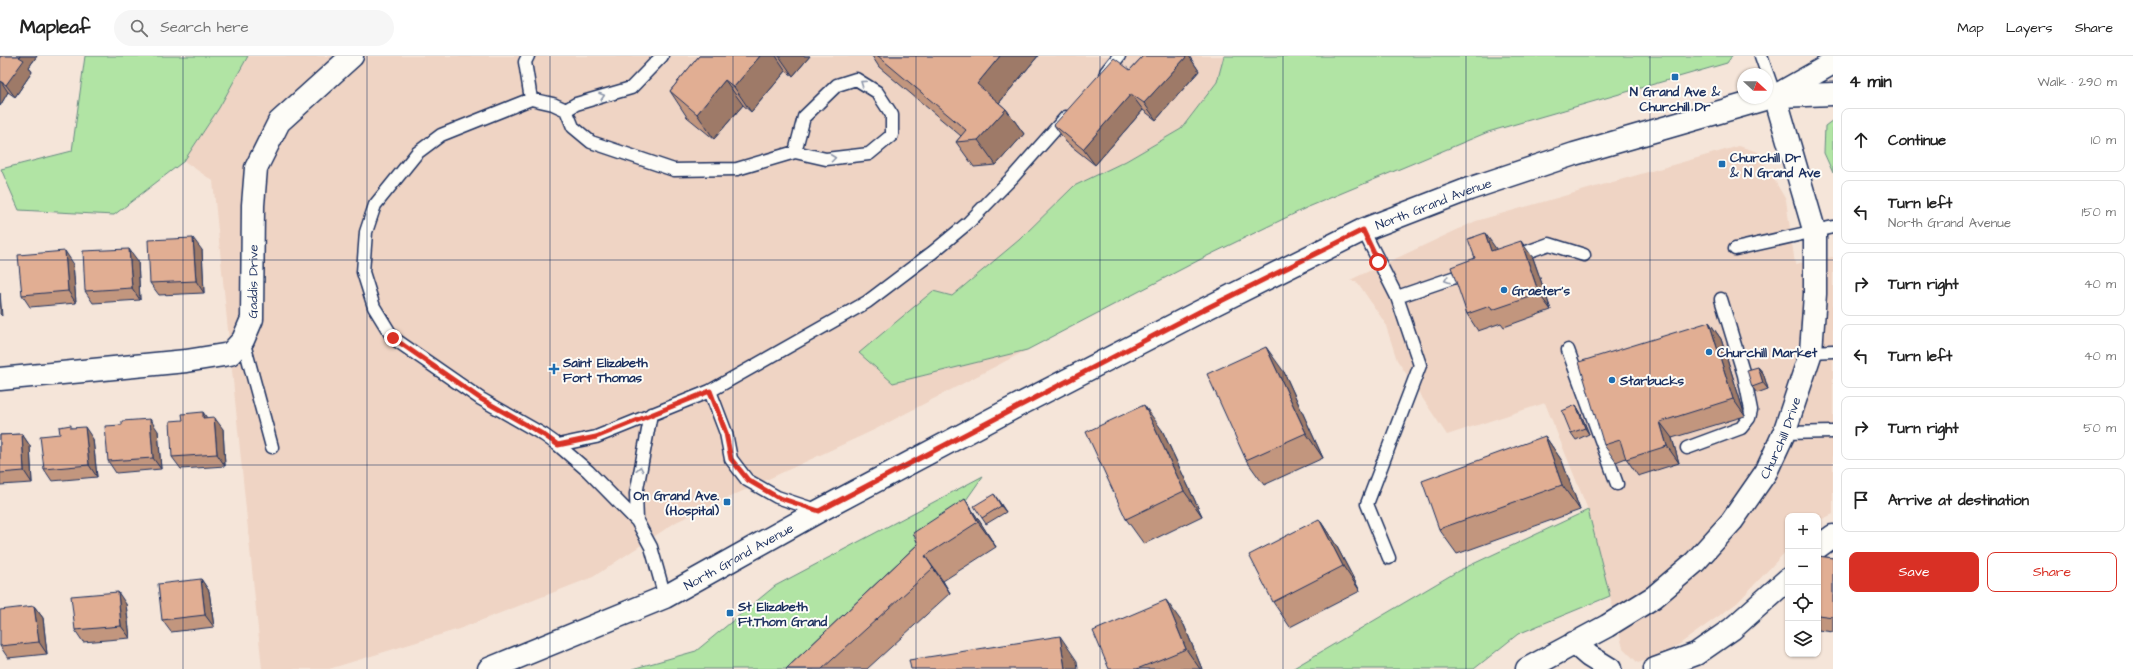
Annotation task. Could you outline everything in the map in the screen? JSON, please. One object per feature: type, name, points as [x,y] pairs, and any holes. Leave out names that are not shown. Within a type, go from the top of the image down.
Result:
[{"type":"main road","name":"Gaddis Drive","points":[[0,379],[186,361],[230,354],[243,340],[252,319],[253,205],[256,168],[279,122],[352,56]]},
{"type":"main road","name":"North Grand Avenue","points":[[490,669],[665,597],[819,511],[1199,312],[1363,230],[1469,189],[1566,157],[1775,96],[1833,63]]},
{"type":"main road","name":"North Grand Avenue","points":[[1775,96],[1833,94]]},
{"type":"main road","name":"Churchill Drive","points":[[1527,669],[1607,626],[1654,597],[1695,562],[1737,515],[1766,472],[1784,434],[1811,352],[1815,294],[1824,230],[1775,96]]},
{"type":"main road","points":[[1821,545],[1833,536]]},
{"type":"main road","points":[[1655,669],[1696,654],[1732,629],[1785,582]]},
{"type":"main road","points":[[1574,643],[1588,656],[1610,669]]},
{"type":"lane","points":[[528,56],[525,62],[531,99]]},
{"type":"lane","points":[[566,110],[576,104],[631,88],[662,56]]},
{"type":"lane","points":[[1098,81],[1119,56]]},
{"type":"lane","points":[[1761,56],[1775,96]]},
{"type":"lane","points":[[665,597],[650,547],[637,521],[588,470],[544,435],[481,399],[393,338],[374,306],[363,272],[366,232],[375,205],[417,153],[441,135],[531,99],[553,104],[566,110],[573,128],[591,142],[674,170],[737,168],[795,152],[826,159],[869,154],[892,135],[892,115],[877,92],[856,78],[837,85],[804,117],[795,152]]},
{"type":"lane","points":[[558,445],[596,437],[710,391],[867,302],[933,252],[969,222],[1012,178],[1074,109]]},
{"type":"lane","points":[[1363,230],[1397,297],[1420,364],[1367,504],[1389,558]]},
{"type":"lane","points":[[1735,249],[1824,230]]},
{"type":"lane","points":[[1501,261],[1549,244],[1584,255]]},
{"type":"lane","points":[[1397,297],[1484,267]]},
{"type":"lane","points":[[1687,448],[1742,428],[1749,418],[1752,410],[1744,375],[1721,299]]},
{"type":"lane","points":[[243,340],[272,448]]},
{"type":"lane","points":[[1568,350],[1617,484]]},
{"type":"lane","points":[[1811,352],[1833,351]]},
{"type":"lane","points":[[710,391],[726,433],[731,459],[748,480],[777,497],[819,511]]},
{"type":"lane","points":[[637,521],[636,494],[651,414]]},
{"type":"lane","points":[[1784,434],[1833,432]]},
{"type":"shaded area","name":"Saint Elizabeth Fort Thomas","points":[[248,56],[1224,56],[1217,82],[1181,129],[1126,161],[1074,186],[1019,240],[952,296],[933,291],[894,383],[1027,350],[874,430],[676,522],[593,577],[459,629],[329,669],[262,669],[213,181],[184,161],[219,108]]},
{"type":"shaded area","points":[[1739,146],[1758,152],[1786,200],[1795,264],[1833,257],[1833,514],[1821,520],[1821,513],[1785,513],[1785,552],[1737,603],[1667,653],[1638,663],[1623,648],[1588,510],[1545,403],[1447,435],[1397,360],[1385,323],[1358,283],[1350,280],[1476,221]]},
{"type":"green space","points":[[85,56],[248,56],[219,108],[184,161],[114,215],[19,210],[1,169],[72,151]]},
{"type":"green space","points":[[1224,56],[1732,56],[1727,63],[1488,132],[1306,208],[1203,258],[1027,350],[893,383],[859,353],[933,291],[952,296],[1019,240],[1074,186],[1126,161],[1181,129],[1217,82]]},
{"type":"green space","points":[[1833,120],[1833,173],[1824,153],[1825,126]]},
{"type":"green space","points":[[983,476],[921,564],[814,669],[632,669],[696,651],[775,586]]},
{"type":"green space","points":[[1588,510],[1610,596],[1518,634],[1474,669],[1292,669],[1458,571]]},
{"type":"building","points":[[0,56],[20,56],[19,57],[24,60],[6,85],[0,81]]},
{"type":"building","points":[[699,56],[760,56],[734,87],[725,80],[697,114],[670,91]]},
{"type":"building","points":[[878,56],[1000,56],[977,84],[1006,109],[978,140],[956,142],[966,130]]},
{"type":"building","points":[[1143,56],[1187,56],[1144,103],[1131,94],[1083,149],[1054,125],[1114,58],[1130,70]]},
{"type":"building","name":"Graeter's","points":[[1485,233],[1491,251],[1521,241],[1539,294],[1492,310],[1490,306],[1467,314],[1451,267],[1475,258],[1468,239]]},
{"type":"building","points":[[193,238],[196,281],[150,283],[148,240]]},
{"type":"building","points":[[129,249],[132,288],[85,291],[83,251]]},
{"type":"building","points":[[65,251],[68,291],[22,295],[18,255]]},
{"type":"building","points":[[1709,322],[1733,399],[1660,422],[1667,446],[1626,459],[1620,440],[1604,445],[1579,362]]},
{"type":"building","points":[[1266,347],[1306,433],[1246,460],[1207,374]]},
{"type":"building","points":[[1758,367],[1763,383],[1752,387],[1747,370]]},
{"type":"building","points":[[1144,405],[1184,491],[1126,519],[1086,432]]},
{"type":"building","points":[[1576,405],[1585,428],[1571,433],[1562,411]]},
{"type":"building","points":[[203,412],[203,418],[214,417],[217,454],[172,457],[170,421],[183,420],[182,414]]},
{"type":"building","points":[[150,419],[153,458],[108,461],[105,426],[122,425],[122,421]]},
{"type":"building","points":[[71,425],[71,428],[85,427],[89,465],[44,469],[40,436],[60,434],[59,427]]},
{"type":"building","points":[[22,434],[24,471],[0,473],[0,435]]},
{"type":"building","points":[[1545,436],[1562,485],[1439,529],[1422,481]]},
{"type":"building","points":[[994,494],[1001,506],[982,518],[974,506]]},
{"type":"building","points":[[965,499],[978,522],[925,556],[933,568],[822,669],[786,669],[918,544],[913,533]]},
{"type":"building","points":[[1319,519],[1343,566],[1273,602],[1249,555]]},
{"type":"building","points":[[1821,556],[1833,558],[1833,617],[1821,615]]},
{"type":"building","points":[[201,579],[205,615],[162,620],[158,584]]},
{"type":"building","points":[[118,592],[121,626],[75,630],[71,596]]},
{"type":"building","points":[[1166,600],[1186,649],[1137,669],[1109,669],[1093,631]]},
{"type":"building","points":[[34,606],[39,642],[0,646],[0,610]]},
{"type":"building","points":[[1060,636],[1065,669],[911,669],[909,660]]},
{"type":"place","name":"N Grand Ave & Churchill Dr","points":[[1675,77]]},
{"type":"place","name":"Churchill Dr & N Grand Ave","points":[[1722,164]]},
{"type":"place","name":"Graeter's","points":[[1504,290]]},
{"type":"place","name":"Churchill Market","points":[[1709,352]]},
{"type":"place","name":"Saint Elizabeth Fort Thomas","points":[[554,369]]},
{"type":"place","name":"Starbucks","points":[[1612,380]]},
{"type":"place","name":"On Grand Ave. (Hospital)","points":[[727,502]]},
{"type":"place","name":"St Elizabeth Ft.Thom Grand","points":[[730,613]]},
{"type":"route","points":[[393,338],[481,399],[544,435],[558,445],[596,437],[710,391],[726,433],[731,459],[748,480],[777,497],[819,511],[1015,407],[1199,312],[1363,230],[1378,262]]}]
